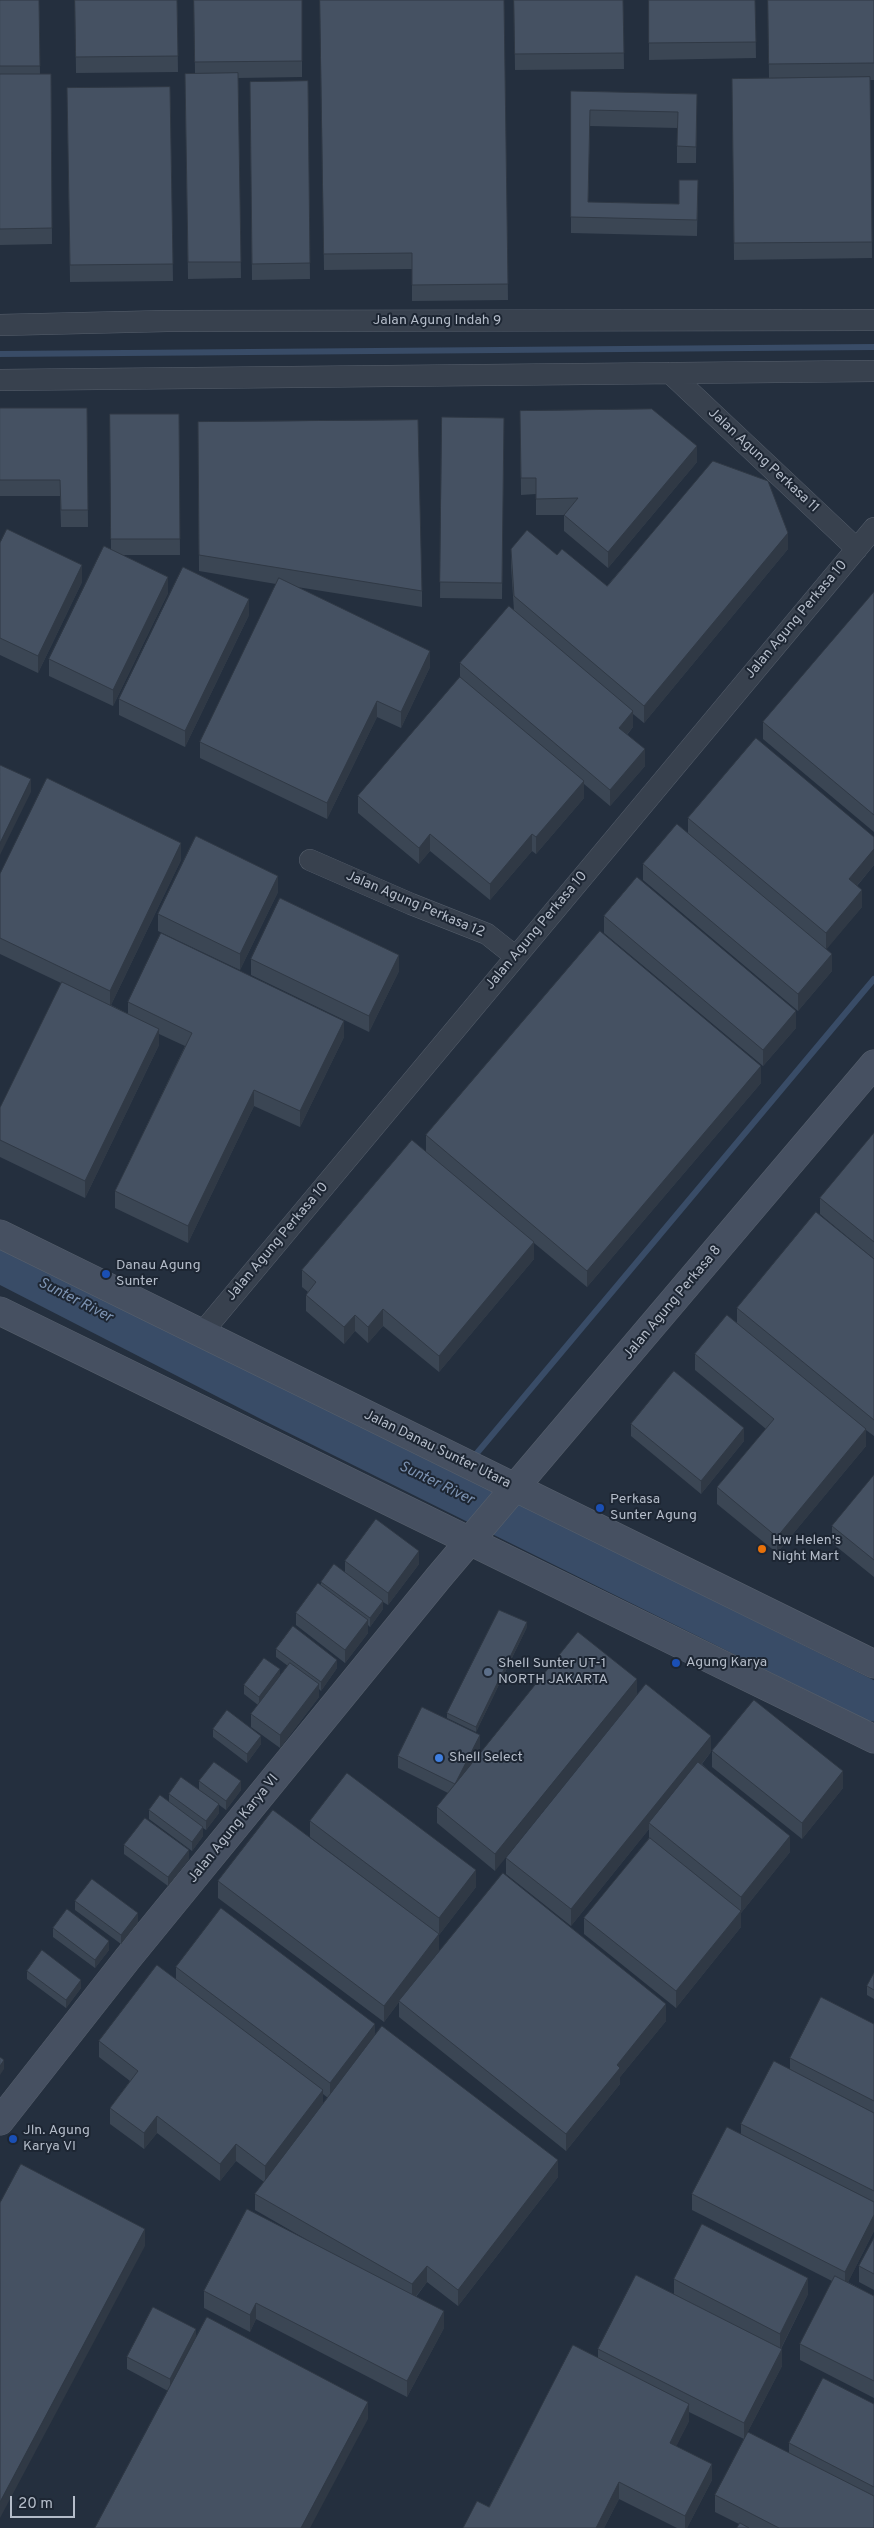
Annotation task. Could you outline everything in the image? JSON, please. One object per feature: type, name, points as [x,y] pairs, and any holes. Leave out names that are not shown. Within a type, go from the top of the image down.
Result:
[{"type":"main road","name":"Jalan Agung Perkasa 8","points":[[476,1536],[508,1489],[874,1064]]},
{"type":"main road","name":"Jalan Danau Sunter Utara","points":[[0,1234],[456,1459],[508,1489],[874,1664]]},
{"type":"main road","points":[[0,1311],[476,1536],[874,1739]]},
{"type":"main road","name":"Jalan Agung Karya VI","points":[[0,2121],[128,1958],[439,1577],[476,1536]]},
{"type":"street","name":"Jalan Agung Indah 9","points":[[0,326],[167,321],[874,320]]},
{"type":"street","points":[[0,380],[874,371]]},
{"type":"street","name":"Jalan Agung Perkasa 11","points":[[670,374],[857,549]]},
{"type":"street","name":"Jalan Agung Perkasa 10","points":[[201,1334],[874,528]]},
{"type":"street","name":"Jalan Agung Perkasa 12","points":[[310,860],[411,904],[487,934],[516,956]]},
{"type":"building","points":[[0,0],[39,0],[40,66],[0,66]]},
{"type":"building","points":[[75,0],[177,0],[178,56],[76,57]]},
{"type":"building","points":[[194,0],[302,0],[302,61],[195,62]]},
{"type":"building","points":[[320,0],[504,0],[508,284],[412,285],[412,253],[324,254]]},
{"type":"building","points":[[514,0],[623,0],[624,53],[515,54]]},
{"type":"building","points":[[649,0],[755,0],[756,42],[649,43]]},
{"type":"building","points":[[768,0],[874,0],[874,63],[769,64]]},
{"type":"building","points":[[238,73],[241,262],[188,262],[185,74]]},
{"type":"building","points":[[0,74],[51,74],[52,228],[0,229]]},
{"type":"building","points":[[870,77],[872,242],[734,243],[732,79]]},
{"type":"building","points":[[308,81],[310,263],[252,264],[250,82]]},
{"type":"building","points":[[170,87],[173,264],[70,265],[67,88]]},
{"type":"building","points":[[571,91],[697,94],[696,147],[677,146],[678,112],[590,110],[588,202],[679,204],[679,180],[698,180],[697,220],[571,217]]},
{"type":"building","points":[[0,408],[87,408],[88,510],[61,510],[60,480],[0,480]]},
{"type":"building","points":[[652,409],[697,446],[608,552],[564,515],[578,498],[536,499],[536,478],[521,478],[520,411]]},
{"type":"building","points":[[110,414],[179,414],[180,539],[111,539]]},
{"type":"building","points":[[442,417],[504,418],[502,583],[440,582]]},
{"type":"building","points":[[418,420],[422,591],[199,555],[198,422]]},
{"type":"building","points":[[713,461],[768,481],[788,533],[644,706],[514,596],[511,549],[527,530],[557,555],[562,549],[607,586]]},
{"type":"building","points":[[7,529],[82,565],[38,656],[0,638],[0,543]]},
{"type":"building","points":[[104,546],[168,577],[113,690],[49,659]]},
{"type":"building","points":[[183,567],[249,599],[185,731],[119,699]]},
{"type":"building","points":[[279,578],[430,651],[401,712],[377,701],[327,803],[200,742]]},
{"type":"building","points":[[874,592],[874,815],[763,722]]},
{"type":"building","points":[[509,606],[633,711],[619,728],[645,749],[610,790],[460,663]]},
{"type":"building","points":[[460,677],[584,781],[536,837],[532,834],[490,884],[430,834],[419,848],[358,796]]},
{"type":"building","points":[[756,738],[874,837],[874,849],[849,879],[862,890],[826,933],[688,818]]},
{"type":"building","points":[[0,765],[31,779],[0,843]]},
{"type":"building","points":[[47,778],[181,843],[110,991],[0,938],[0,874]]},
{"type":"building","points":[[677,824],[832,954],[798,994],[643,864]]},
{"type":"building","points":[[196,836],[278,876],[240,954],[158,914]]},
{"type":"building","points":[[637,877],[796,1011],[763,1050],[604,916]]},
{"type":"building","points":[[280,898],[399,955],[369,1016],[251,959]]},
{"type":"building","points":[[600,931],[761,1066],[587,1271],[426,1135]]},
{"type":"building","points":[[161,933],[344,1021],[300,1111],[254,1090],[188,1226],[115,1191],[192,1033],[128,1002]]},
{"type":"building","points":[[62,982],[159,1029],[85,1181],[0,1140],[0,1108]]},
{"type":"building","points":[[874,1133],[874,1242],[820,1198]]},
{"type":"building","points":[[412,1140],[534,1242],[439,1356],[383,1309],[368,1327],[355,1315],[344,1327],[306,1295],[316,1282],[302,1270]]},
{"type":"building","points":[[816,1212],[874,1259],[874,1420],[737,1308]]},
{"type":"building","points":[[727,1315],[866,1429],[777,1537],[717,1487],[774,1419],[695,1354]]},
{"type":"building","points":[[674,1371],[744,1428],[701,1481],[631,1424]]},
{"type":"building","points":[[874,1475],[874,1560],[832,1526]]},
{"type":"building","points":[[376,1519],[419,1551],[388,1593],[345,1561]]},
{"type":"building","points":[[334,1564],[383,1601],[370,1618],[321,1582]]},
{"type":"building","points":[[318,1583],[368,1620],[345,1650],[296,1613]]},
{"type":"building","name":"Shell Sunter UT-1 NORTH JAKARTA","points":[[499,1610],[527,1622],[476,1727],[447,1713]]},
{"type":"building","points":[[293,1626],[337,1660],[321,1682],[276,1649]]},
{"type":"building","points":[[578,1632],[637,1679],[495,1854],[437,1807]]},
{"type":"building","points":[[264,1658],[280,1669],[259,1697],[244,1685]]},
{"type":"building","points":[[290,1663],[319,1684],[280,1735],[251,1714]]},
{"type":"building","points":[[646,1684],[711,1736],[571,1909],[506,1858]]},
{"type":"building","points":[[754,1700],[843,1771],[802,1823],[712,1751]]},
{"type":"building","name":"Shell Select","points":[[422,1707],[480,1735],[455,1784],[398,1756]]},
{"type":"building","points":[[227,1710],[261,1736],[247,1754],[213,1729]]},
{"type":"building","points":[[214,1762],[241,1781],[226,1801],[199,1781]]},
{"type":"building","points":[[698,1762],[790,1836],[741,1897],[649,1823]]},
{"type":"building","points":[[347,1773],[476,1870],[439,1918],[310,1821]]},
{"type":"building","points":[[181,1777],[219,1804],[206,1821],[169,1794]]},
{"type":"building","points":[[160,1795],[203,1827],[192,1842],[149,1810]]},
{"type":"building","points":[[273,1810],[439,1934],[384,2006],[218,1881]]},
{"type":"building","points":[[145,1818],[189,1850],[168,1877],[124,1845]]},
{"type":"building","points":[[650,1838],[741,1911],[676,1991],[584,1918]]},
{"type":"building","points":[[503,1873],[666,2004],[617,2065],[620,2068],[566,2134],[399,2001]]},
{"type":"building","points":[[92,1879],[138,1913],[121,1935],[75,1901]]},
{"type":"building","points":[[221,1908],[375,2024],[330,2083],[176,1967]]},
{"type":"building","points":[[67,1909],[109,1941],[95,1960],[53,1928]]},
{"type":"building","points":[[42,1950],[81,1980],[66,2000],[27,1971]]},
{"type":"building","points":[[157,1965],[323,2090],[265,2166],[236,2144],[220,2164],[157,2116],[144,2133],[110,2108],[138,2071],[99,2041]]},
{"type":"building","points":[[874,1973],[874,1990],[867,1986]]},
{"type":"building","points":[[821,1997],[874,2024],[874,2101],[790,2058]]},
{"type":"building","points":[[382,2026],[558,2160],[458,2290],[427,2266],[412,2284],[255,2194]]},
{"type":"building","points":[[0,2057],[4,2060],[0,2066]]},
{"type":"building","points":[[774,2061],[874,2113],[874,2191],[741,2124]]},
{"type":"building","points":[[727,2127],[874,2202],[874,2215],[845,2272],[692,2194]]},
{"type":"building","points":[[21,2164],[145,2229],[0,2502],[0,2203]]},
{"type":"building","points":[[247,2209],[444,2311],[407,2381],[256,2303],[250,2315],[204,2291]]},
{"type":"building","points":[[702,2224],[808,2278],[780,2334],[674,2279]]},
{"type":"building","points":[[874,2238],[874,2274],[859,2266]]},
{"type":"building","points":[[636,2275],[782,2349],[744,2423],[598,2349]]},
{"type":"building","points":[[835,2276],[874,2296],[874,2381],[800,2344]]},
{"type":"building","points":[[153,2307],[196,2329],[170,2379],[127,2357]]},
{"type":"building","points":[[207,2317],[368,2402],[301,2528],[95,2528]]},
{"type":"building","points":[[573,2345],[689,2404],[670,2443],[712,2464],[685,2516],[619,2482],[596,2528],[463,2528],[477,2501],[489,2507]]},
{"type":"building","points":[[823,2378],[874,2404],[874,2487],[789,2443]]},
{"type":"building","points":[[748,2432],[874,2496],[874,2528],[779,2528],[715,2495]]},
{"type":"building","points":[[740,2523],[749,2528],[737,2528]]},
{"type":"waterway","points":[[0,354],[874,347]]},
{"type":"waterway","points":[[472,1459],[874,979]]},
{"type":"waterway","name":"Sunter River","points":[[0,1263],[280,1407],[874,1702]]},
{"type":"waterway","points":[[446,1489],[464,1468]]},
{"type":"place","name":"Danau Agung Sunter","points":[[106,1274]]},
{"type":"place","name":"Perkasa Sunter Agung","points":[[600,1508]]},
{"type":"place","name":"Hw Helen's Night Mart","points":[[762,1549]]},
{"type":"place","name":"Agung Karya","points":[[676,1663]]},
{"type":"place","name":"Shell Sunter UT-1 NORTH JAKARTA","points":[[488,1672]]},
{"type":"place","name":"Shell Select","points":[[439,1758]]},
{"type":"place","name":"Jln. Agung Karya VI","points":[[13,2139]]}]
